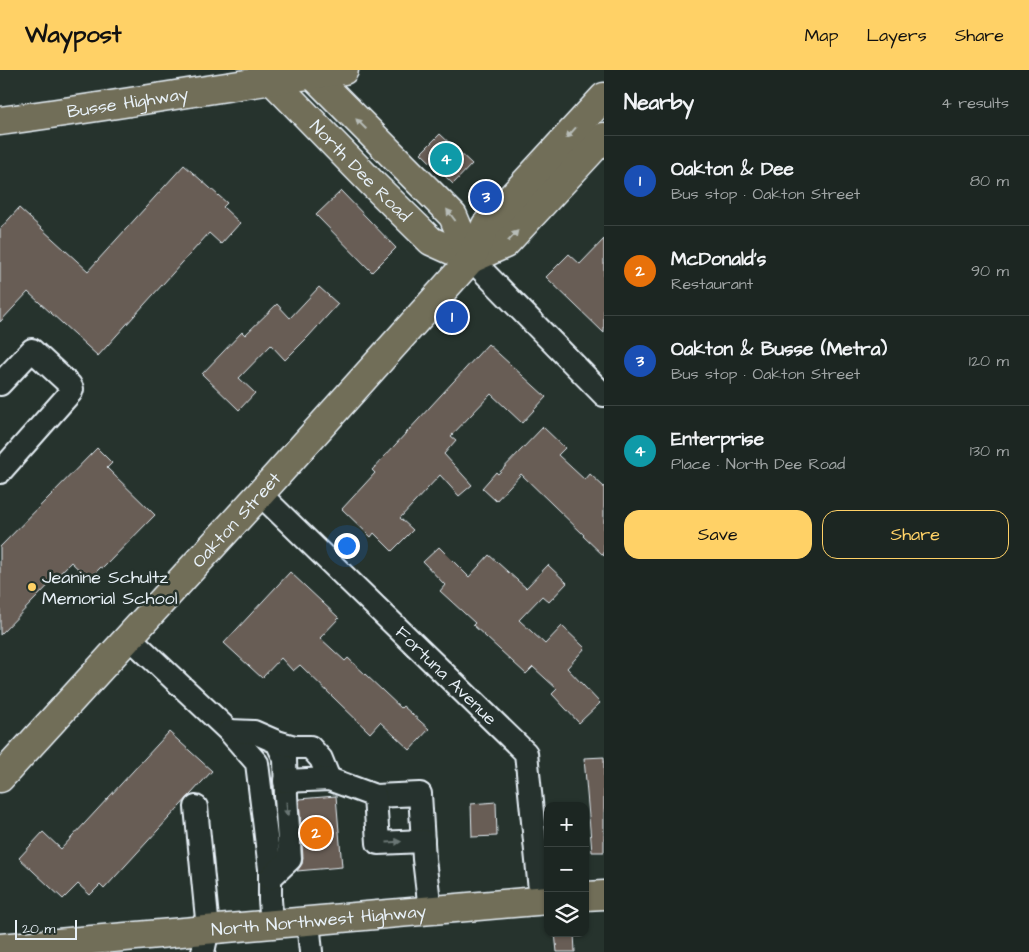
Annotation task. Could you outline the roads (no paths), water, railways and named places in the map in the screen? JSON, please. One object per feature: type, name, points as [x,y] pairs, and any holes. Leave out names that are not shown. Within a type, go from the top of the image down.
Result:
[{"type":"main road","name":"Busse Highway","points":[[0,121],[61,113],[193,81],[344,70]]},
{"type":"main road","name":"North Dee Road","points":[[310,72],[454,216],[470,259]]},
{"type":"main road","name":"North Dee Road","points":[[267,75],[431,241],[470,259]]},
{"type":"main road","name":"Oakton Street","points":[[0,778],[260,494],[470,259],[486,225],[604,97]]},
{"type":"main road","name":"Oakton Street","points":[[470,259],[505,244],[604,137]]},
{"type":"main road","points":[[589,896],[604,895]]},
{"type":"main road","name":"North Northwest Highway","points":[[0,948],[205,941],[272,924],[544,900]]},
{"type":"street","name":"North Dee Road","points":[[470,259],[604,395]]},
{"type":"street","points":[[0,384],[32,350],[72,389],[0,472]]},
{"type":"street","name":"Fortuna Avenue","points":[[260,494],[526,753],[544,900]]},
{"type":"street","points":[[129,638],[229,731],[257,763],[270,873],[272,924]]},
{"type":"street","points":[[229,731],[254,732],[276,742],[295,747],[310,747],[322,759],[329,780]]},
{"type":"street","points":[[270,873],[290,859],[285,759],[276,742]]},
{"type":"street","points":[[285,781],[329,780],[375,796],[420,794],[430,910]]},
{"type":"street","points":[[375,796],[378,843],[423,841]]},
{"type":"street","points":[[196,807],[205,941]]},
{"type":"street","points":[[308,921],[311,952]]},
{"type":"place","name":"Enterprise","points":[[446,159]]},
{"type":"place","name":"Oakton & Busse (Metra)","points":[[486,197]]},
{"type":"place","name":"Oakton & Dee","points":[[452,317]]},
{"type":"place","name":"Jeanine Schultz Memorial School","points":[[32,587]]},
{"type":"place","name":"McDonald's","points":[[316,833]]}]
